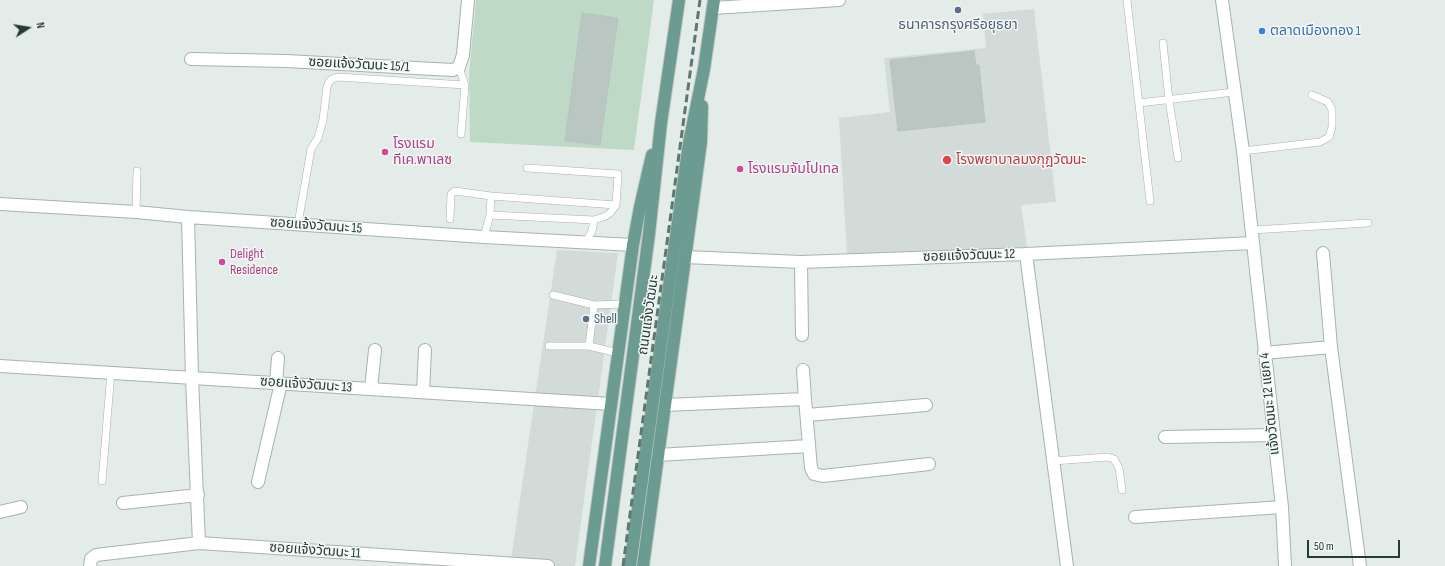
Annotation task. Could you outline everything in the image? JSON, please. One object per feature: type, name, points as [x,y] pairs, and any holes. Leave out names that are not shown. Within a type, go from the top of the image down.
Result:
[{"type":"main road","name":"ถนนแจ้งวัฒนะ","points":[[605,566],[653,205],[661,123],[679,0]]},
{"type":"main road","name":"ถนนแจ้งวัฒนะ","points":[[630,566],[689,143],[704,69],[714,4]]},
{"type":"main road","name":"ถนนแจ้งวัฒนะ","points":[[646,565],[658,455],[701,142],[704,69]]},
{"type":"main road","name":"ถนนแจ้งวัฒนะ","points":[[589,566],[633,245],[647,174],[661,123]]},
{"type":"street","points":[[459,67],[463,55],[468,0]]},
{"type":"street","points":[[714,4],[839,0]]},
{"type":"street","name":"แจ้งวัฒนะ 12 แยก 4","points":[[1222,0],[1243,150],[1252,230],[1264,353],[1282,507],[1285,566]]},
{"type":"street","name":"ซอยแจ้งวัฒนะ 15/1","points":[[191,59],[286,61],[452,70],[459,67]]},
{"type":"street","name":"ซอยแจ้งวัฒนะ 15","points":[[0,204],[136,212],[188,217],[484,237],[633,245]]},
{"type":"street","points":[[188,217],[192,378],[199,543]]},
{"type":"street","name":"ซอยแจ้งวัฒนะ 12","points":[[685,257],[801,262],[1026,254],[1253,243]]},
{"type":"street","points":[[1323,253],[1331,347],[1360,566]]},
{"type":"street","points":[[1026,254],[1067,566]]},
{"type":"street","points":[[801,262],[802,335]]},
{"type":"street","points":[[1264,353],[1331,347]]},
{"type":"street","points":[[371,389],[375,350]]},
{"type":"street","points":[[423,392],[425,350]]},
{"type":"street","points":[[258,482],[278,383],[278,358]]},
{"type":"street","name":"ซอยแจ้งวัฒนะ 13","points":[[0,366],[611,404]]},
{"type":"street","points":[[803,370],[811,468],[814,474],[823,476],[929,464]]},
{"type":"street","points":[[665,405],[805,400]]},
{"type":"street","points":[[807,415],[926,405]]},
{"type":"street","points":[[1165,437],[1274,435]]},
{"type":"street","points":[[658,455],[809,446]]},
{"type":"street","points":[[123,503],[198,495]]},
{"type":"street","points":[[1135,517],[1282,507]]},
{"type":"street","points":[[0,512],[21,508]]},
{"type":"street","name":"ซอยแจ้งวัฒนะ 11","points":[[90,566],[91,559],[96,555],[199,543],[548,566]]},
{"type":"lane","points":[[1127,0],[1150,201]]},
{"type":"lane","points":[[1163,43],[1169,100],[1178,158]]},
{"type":"lane","points":[[459,67],[465,85],[461,134]]},
{"type":"lane","points":[[298,224],[311,149],[318,138],[323,120],[327,87],[332,79],[337,77],[465,85]]},
{"type":"lane","points":[[1139,103],[1234,92]]},
{"type":"lane","points":[[1243,150],[1320,142],[1329,137],[1332,127],[1332,110],[1328,102],[1312,95]]},
{"type":"lane","points":[[490,215],[594,220],[606,216],[616,205],[618,174],[527,168]]},
{"type":"lane","points":[[136,212],[137,171]]},
{"type":"lane","points":[[450,219],[451,194],[455,191],[491,196],[616,205]]},
{"type":"lane","points":[[484,237],[490,215],[491,196]]},
{"type":"lane","points":[[586,242],[592,231],[594,220]]},
{"type":"lane","points":[[1252,230],[1368,223]]},
{"type":"lane","points":[[553,295],[594,305],[624,304]]},
{"type":"lane","points":[[588,346],[594,305]]},
{"type":"lane","points":[[549,346],[588,346],[618,353]]},
{"type":"lane","points":[[102,481],[111,372]]},
{"type":"lane","points":[[1054,462],[1108,457],[1114,459],[1119,468],[1122,490]]},
{"type":"shaded area","name":"โรงพยาบาลมงกุฎวัฒนะ","points":[[1034,9],[1056,202],[1021,205],[1027,247],[847,254],[839,118],[890,112],[884,58],[986,48],[983,14]]},
{"type":"shaded area","points":[[557,250],[618,253],[575,566],[510,566]]},
{"type":"green space","points":[[476,0],[654,0],[634,150],[470,142],[469,74]]},
{"type":"building","points":[[582,13],[618,18],[600,145],[565,141]]},
{"type":"building","points":[[974,51],[976,65],[979,65],[985,122],[898,131],[890,60]]},
{"type":"railway","points":[[623,566],[700,0]]},
{"type":"place","name":"ธนาคารกรุงศรีอยุธยา","points":[[958,10]]},
{"type":"place","name":"ตลาดเมืองทอง 1","points":[[1262,31]]},
{"type":"place","name":"โรงแรม ทีเค.พาเลซ","points":[[385,152]]},
{"type":"place","name":"โรงพยาบาลมงกุฎวัฒนะ","points":[[947,160]]},
{"type":"place","name":"โรงแรมจัมโปเทล","points":[[740,169]]},
{"type":"place","name":"Delight Residence","points":[[222,262]]},
{"type":"place","name":"Shell","points":[[586,319]]}]
